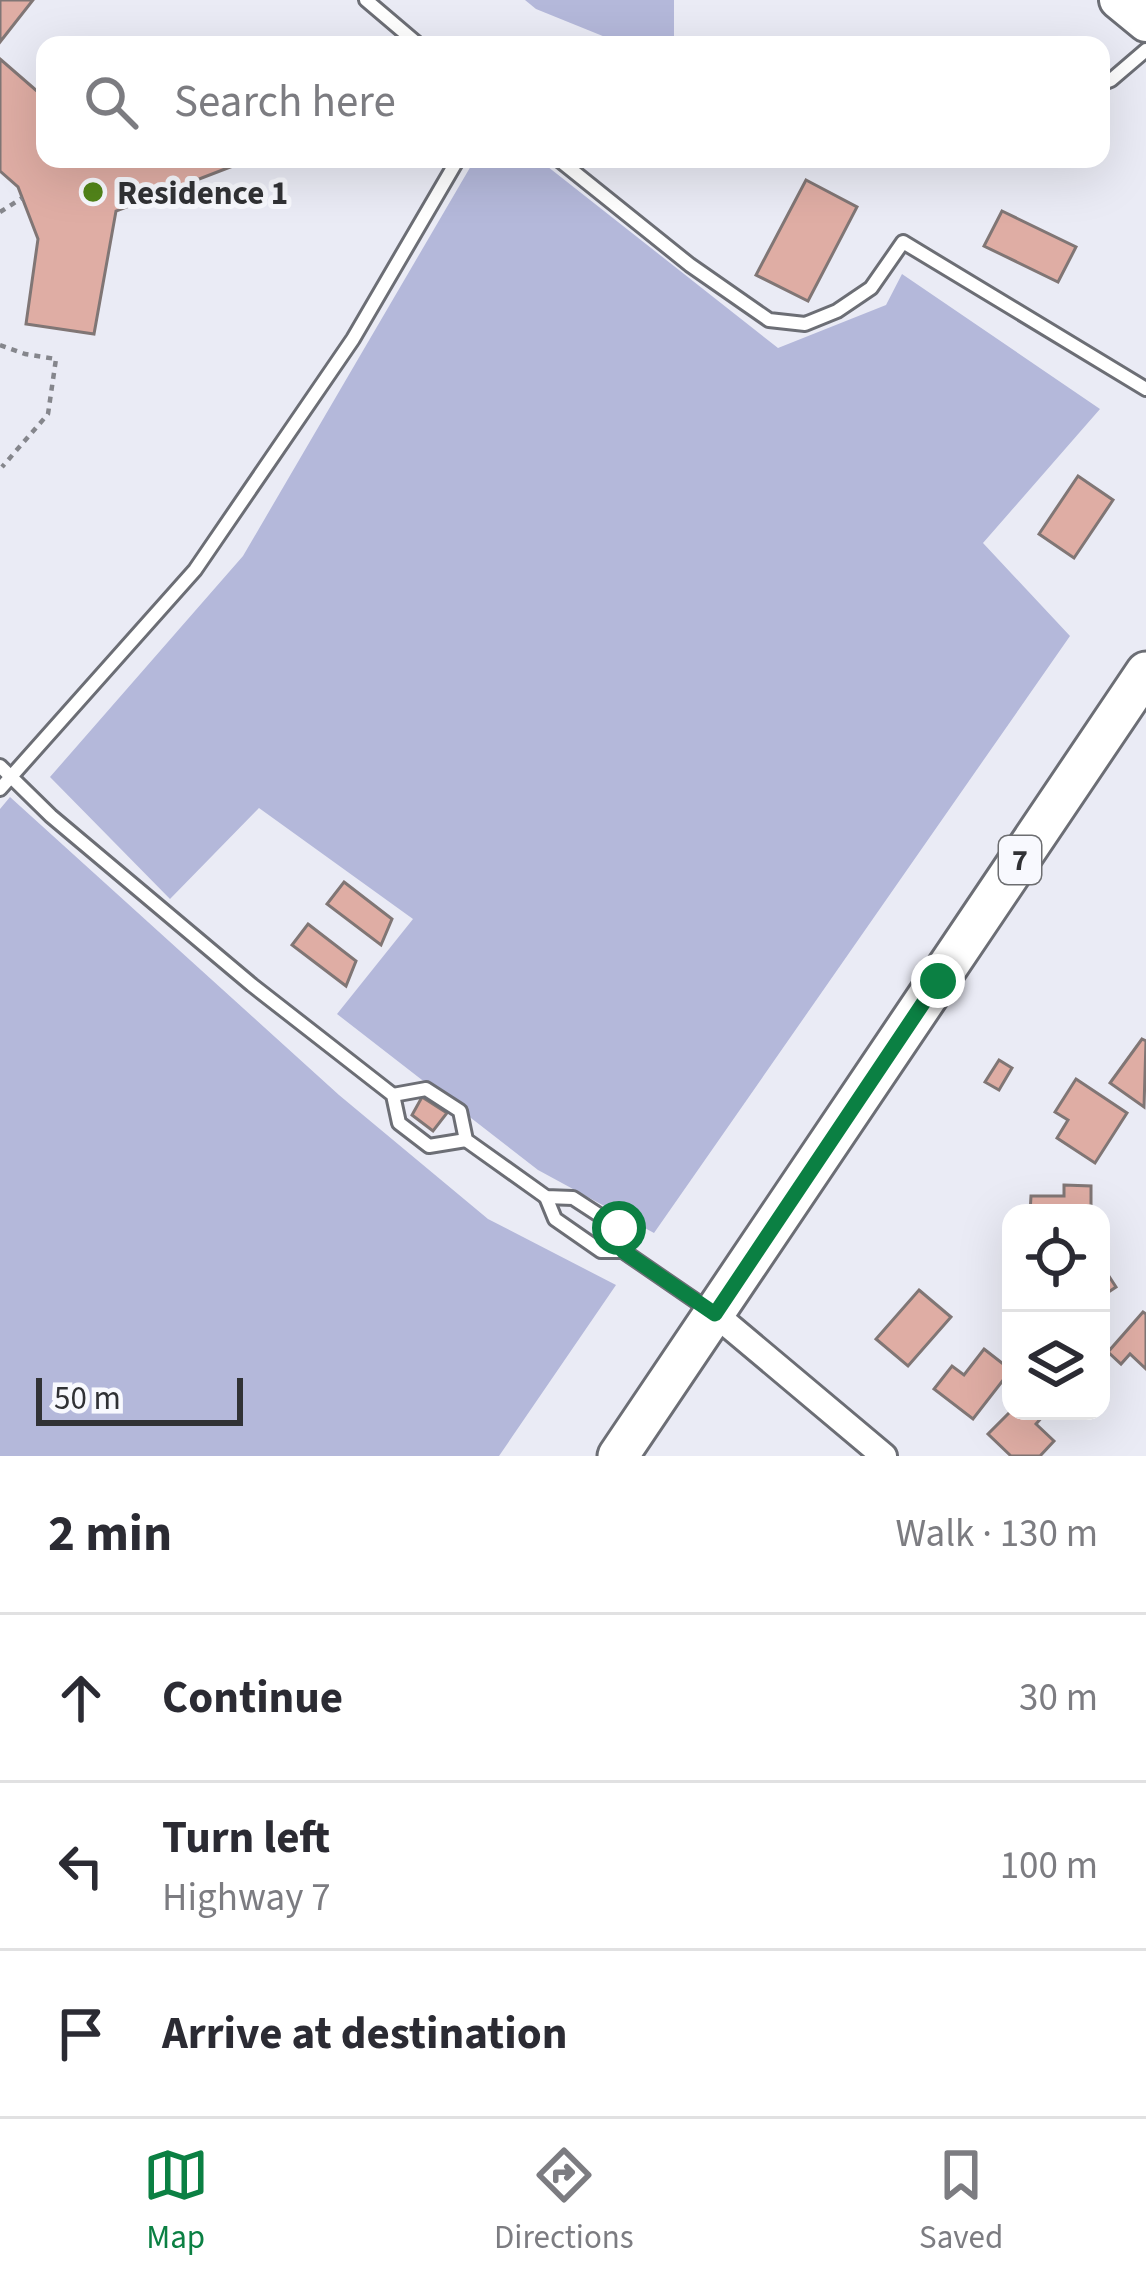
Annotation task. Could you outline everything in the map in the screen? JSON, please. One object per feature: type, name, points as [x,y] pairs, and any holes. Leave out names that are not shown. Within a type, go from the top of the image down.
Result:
[{"type":"main road","name":"7","points":[[618,1456],[1146,672]]},
{"type":"street","points":[[1118,0],[1146,23]]},
{"type":"street","points":[[715,1314],[884,1456]]},
{"type":"lane","points":[[366,0],[408,36]]},
{"type":"lane","points":[[1110,80],[1146,50]]},
{"type":"lane","points":[[0,789],[195,570],[353,338],[453,168]]},
{"type":"lane","points":[[569,168],[690,265],[770,320],[805,324],[837,311],[871,288],[903,242],[1146,389]]},
{"type":"lane","points":[[0,766],[51,816],[252,985],[393,1094],[399,1123],[429,1146],[466,1140]]},
{"type":"lane","points":[[393,1094],[426,1089],[460,1112],[466,1140],[546,1197],[555,1220],[602,1251],[623,1251],[715,1314]]},
{"type":"lane","points":[[546,1197],[573,1198],[619,1228],[623,1251]]},
{"type":"path","points":[[0,212],[22,197]]},
{"type":"path","points":[[0,345],[56,359],[48,414],[2,467]]},
{"type":"shaded area","points":[[525,0],[674,0],[674,36],[603,36]]},
{"type":"shaded area","points":[[470,168],[549,168],[778,348],[886,305],[902,274],[1100,409],[983,543],[1070,636],[654,1233],[538,1170],[337,1014],[413,919],[259,808],[170,899],[50,777],[243,556]]},
{"type":"shaded area","points":[[10,797],[339,1095],[488,1219],[616,1285],[499,1456],[0,1456],[0,809]]},
{"type":"building","points":[[0,0],[33,0],[0,42]]},
{"type":"building","name":"Residence 1","points":[[0,59],[36,90],[36,168],[228,168],[116,211],[94,334],[26,324],[38,239],[18,187],[0,171]]},
{"type":"building","points":[[806,180],[857,207],[808,301],[756,275]]},
{"type":"building","points":[[1002,211],[1076,247],[1058,282],[984,246]]},
{"type":"building","points":[[1078,476],[1113,500],[1074,558],[1039,534]]},
{"type":"building","points":[[344,882],[392,919],[381,945],[327,904]]},
{"type":"building","points":[[308,924],[356,961],[346,986],[292,945]]},
{"type":"building","points":[[1142,1039],[1146,1041],[1144,1107],[1110,1083]]},
{"type":"building","points":[[999,1060],[1012,1068],[999,1090],[985,1082]]},
{"type":"building","points":[[1076,1079],[1127,1113],[1095,1163],[1057,1138],[1068,1120],[1055,1112]]},
{"type":"building","points":[[422,1097],[447,1113],[433,1131],[412,1115]]},
{"type":"building","points":[[1064,1185],[1091,1186],[1091,1204],[1031,1204],[1031,1196],[1064,1196]]},
{"type":"building","points":[[919,1290],[951,1317],[908,1366],[876,1339]]},
{"type":"building","points":[[1146,1314],[1146,1369],[1130,1354],[1121,1364],[1110,1350]]},
{"type":"building","points":[[984,1349],[1002,1363],[1002,1382],[973,1419],[934,1389],[952,1366],[964,1375]]},
{"type":"building","points":[[1002,1420],[1040,1420],[1036,1424],[1054,1441],[1040,1456],[1011,1456],[988,1434]]},
{"type":"place","name":"Residence 1","points":[[93,192]]},
{"type":"route","points":[[619,1228],[623,1251],[715,1314],[938,981]]}]
